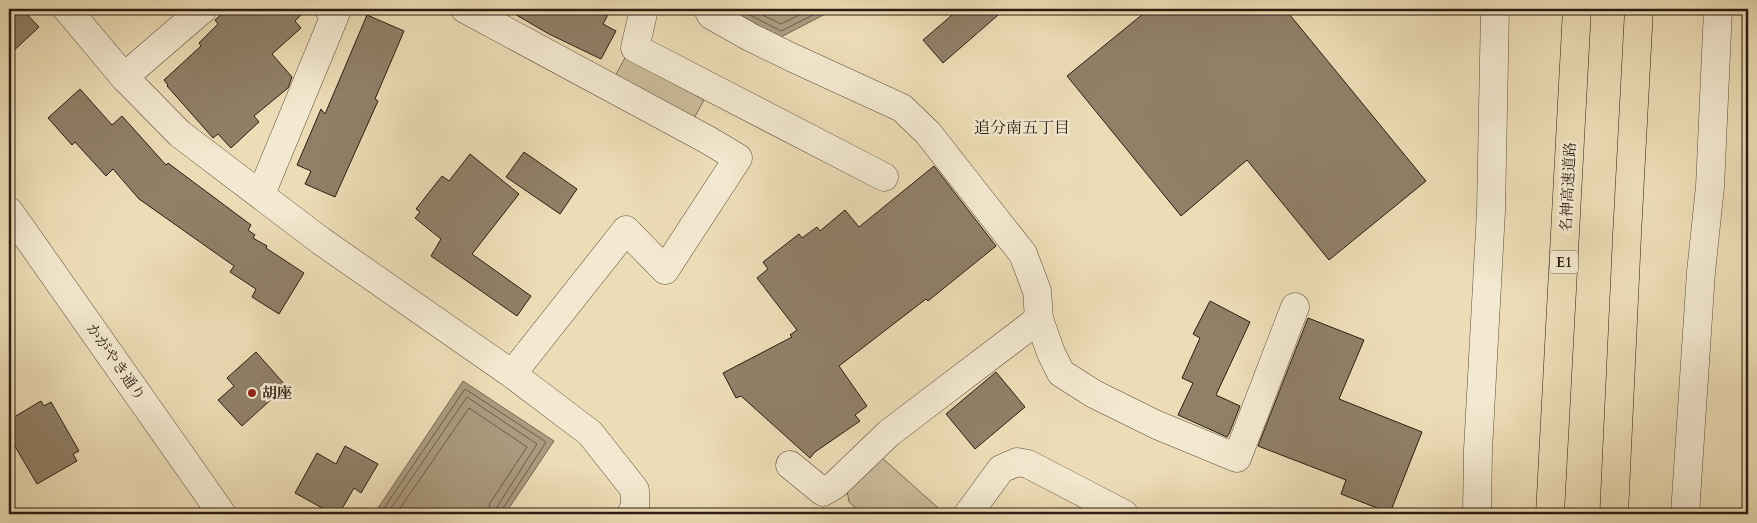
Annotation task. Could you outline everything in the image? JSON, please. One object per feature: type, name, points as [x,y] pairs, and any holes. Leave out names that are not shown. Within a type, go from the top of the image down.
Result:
[{"type":"highway","name":"名神高速道路","points":[[1550,514],[1578,9]]},
{"type":"highway","points":[[1614,514],[1639,9]]},
{"type":"street","points":[[67,9],[124,77],[180,134],[321,241],[512,374],[590,433],[635,490],[635,507],[630,514]]},
{"type":"street","points":[[124,77],[203,9]]},
{"type":"street","points":[[261,194],[335,15],[329,9]]},
{"type":"street","points":[[465,9],[738,158],[665,270],[626,230],[512,374]]},
{"type":"street","points":[[644,9],[635,48],[884,177]]},
{"type":"street","points":[[708,9],[711,15],[750,37],[840,81],[902,108],[928,133],[1023,254],[1037,291],[1039,319],[1051,353],[1061,373],[1094,394],[1157,425],[1237,458],[1295,307]]},
{"type":"street","points":[[1476,514],[1490,211],[1495,9]]},
{"type":"street","points":[[1684,514],[1701,272],[1710,187],[1718,9]]},
{"type":"street","name":"かがやき通り","points":[[9,211],[222,514]]},
{"type":"street","points":[[790,465],[823,492],[835,485],[889,433],[1039,319]]},
{"type":"street","points":[[968,514],[1001,469],[1017,462],[1028,464],[1124,514]]},
{"type":"shaded area","points":[[626,56],[704,100],[692,122],[614,78]]},
{"type":"shaded area","points":[[880,456],[945,514],[862,514],[849,502],[846,485]]},
{"type":"water","points":[[732,9],[835,9],[781,37],[736,14]]},
{"type":"water","points":[[463,381],[554,441],[505,514],[374,514]]},
{"type":"building","points":[[9,9],[22,9],[39,27],[9,55]]},
{"type":"building","points":[[228,9],[307,9],[295,21],[301,28],[272,54],[292,77],[288,88],[254,116],[259,122],[231,148],[218,134],[213,138],[167,86],[164,80],[201,46],[199,43],[218,24],[215,20]]},
{"type":"building","points":[[506,9],[611,9],[603,24],[616,31],[601,59],[549,34]]},
{"type":"building","points":[[959,9],[1005,9],[943,63],[923,40]]},
{"type":"building","points":[[1149,9],[1285,9],[1426,181],[1329,260],[1247,160],[1181,216],[1067,76]]},
{"type":"building","points":[[367,15],[404,31],[375,99],[378,101],[335,197],[305,184],[311,171],[297,165],[321,109],[325,114]]},
{"type":"building","points":[[80,89],[112,125],[122,116],[166,165],[168,163],[251,225],[248,230],[255,235],[253,238],[304,273],[279,314],[252,297],[256,289],[230,272],[234,266],[139,199],[113,169],[106,176],[75,142],[72,145],[48,118]]},
{"type":"building","points":[[524,152],[577,189],[560,214],[506,177]]},
{"type":"building","points":[[470,154],[519,194],[472,254],[531,296],[517,316],[431,256],[441,239],[415,218],[420,212],[416,209],[442,176],[449,181]]},
{"type":"building","points":[[934,166],[996,246],[928,301],[926,299],[839,366],[867,406],[855,415],[860,421],[815,452],[810,458],[741,396],[736,398],[723,373],[792,337],[790,335],[797,330],[757,278],[768,269],[763,262],[799,234],[802,238],[817,227],[820,231],[845,210],[859,227]]},
{"type":"building","points":[[1210,301],[1250,322],[1216,395],[1240,406],[1227,437],[1178,415],[1193,383],[1182,378],[1200,338],[1193,334]]},
{"type":"building","points":[[1308,318],[1364,340],[1339,399],[1422,432],[1390,513],[1341,494],[1346,480],[1258,446]]},
{"type":"building","name":"胡座","points":[[256,352],[286,386],[242,426],[218,400],[234,386],[227,378]]},
{"type":"building","points":[[996,372],[1025,407],[975,449],[946,414]]},
{"type":"building","points":[[41,401],[44,406],[51,402],[79,451],[73,454],[77,461],[37,484],[9,436],[9,420]]},
{"type":"building","points":[[345,446],[378,464],[361,493],[354,488],[339,514],[333,514],[295,493],[317,453],[336,464]]},
{"type":"place","name":"胡座","points":[[252,393]]},
{"type":"district","name":"追分南五丁目","points":[[1022,127]]}]
